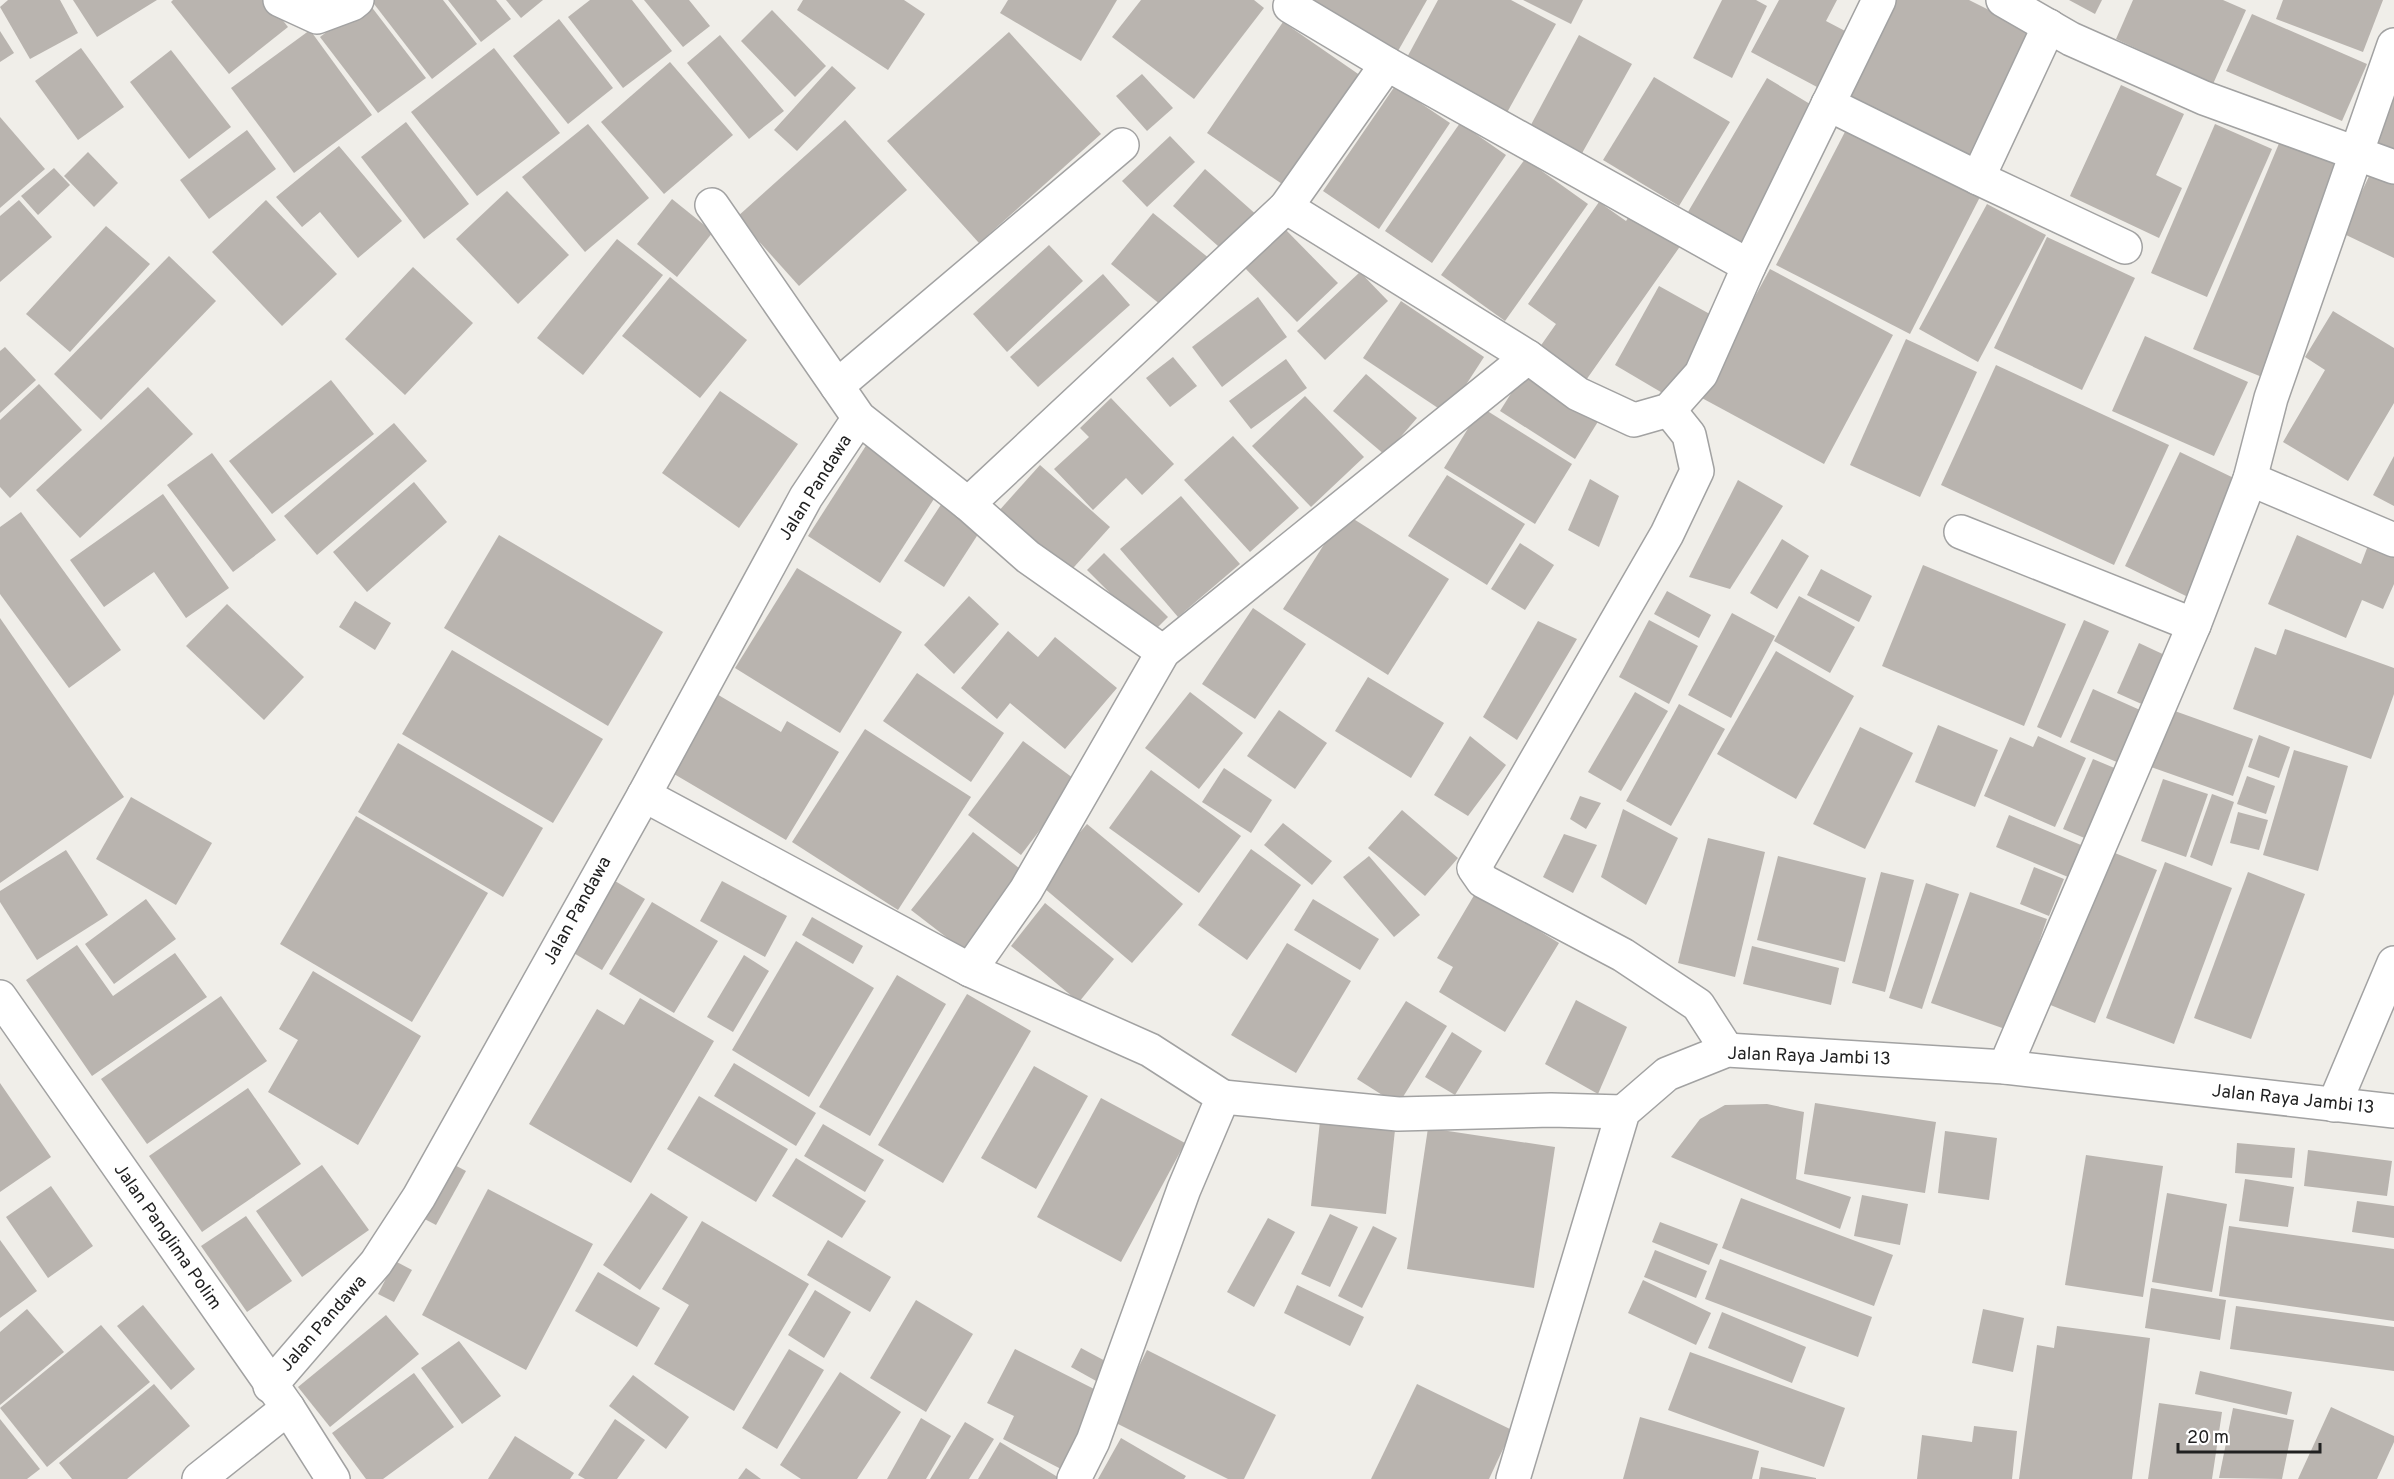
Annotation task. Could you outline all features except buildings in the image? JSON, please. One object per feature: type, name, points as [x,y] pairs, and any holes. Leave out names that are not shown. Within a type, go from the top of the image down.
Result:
[{"type":"street","points":[[279,0],[317,17],[357,0]]},
{"type":"street","points":[[1286,207],[1528,357],[1578,394],[1634,420],[1669,410],[1701,374],[1749,266],[1879,0]]},
{"type":"street","points":[[2003,0],[2071,39],[2204,98],[2394,166]]},
{"type":"street","points":[[1290,6],[1387,64],[1749,266]]},
{"type":"street","points":[[1978,178],[2049,26]]},
{"type":"street","points":[[2005,1067],[2194,625],[2250,479],[2271,398],[2394,45]]},
{"type":"street","points":[[968,504],[1286,207],[1387,64]]},
{"type":"street","points":[[1828,104],[2125,247]]},
{"type":"street","points":[[837,386],[1122,145]]},
{"type":"street","points":[[712,205],[859,418],[968,504],[1028,558],[1163,652]]},
{"type":"street","points":[[970,970],[1026,890],[1163,652],[1528,357]]},
{"type":"street","points":[[1669,410],[1689,435],[1697,471],[1667,534],[1474,868],[1483,881],[1623,956],[1698,1005],[1726,1050]]},
{"type":"street","name":"Jalan Pandawa","points":[[199,1479],[279,1397],[376,1263],[419,1197],[644,795],[806,497],[859,418]]},
{"type":"street","points":[[2250,479],[2394,540]]},
{"type":"street","points":[[1961,532],[2194,625]]},
{"type":"street","points":[[644,795],[970,970],[1150,1050],[1223,1097],[1398,1114],[1551,1110],[1623,1112],[1513,1479]]},
{"type":"street","points":[[2334,1105],[2394,963]]},
{"type":"street","name":"Jalan Panglima Polim","points":[[0,997],[279,1397],[333,1479]]},
{"type":"street","name":"Jalan Raya Jambi 13","points":[[1623,1112],[1667,1074],[1726,1050],[2005,1067],[2394,1111]]},
{"type":"street","points":[[1074,1479],[1093,1441],[1184,1189],[1223,1097]]}]
